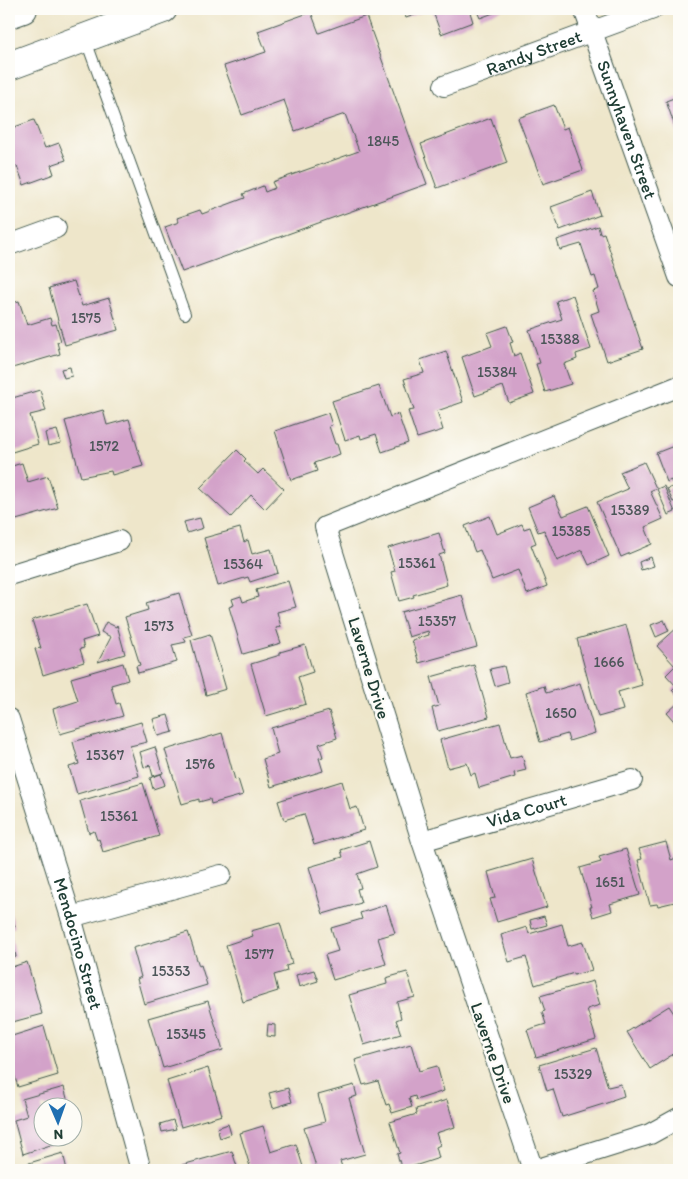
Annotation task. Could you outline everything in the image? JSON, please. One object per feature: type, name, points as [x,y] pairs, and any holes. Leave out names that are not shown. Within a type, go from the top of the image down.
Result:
[{"type":"main road","points":[[9,14],[23,9]]},
{"type":"main road","points":[[9,66],[163,9]]},
{"type":"street","name":"Sunnyhaven Street","points":[[584,9],[679,277]]},
{"type":"street","name":"Randy Street","points":[[444,86],[653,9]]},
{"type":"street","points":[[9,245],[56,228]]},
{"type":"street","name":"Laverne Drive","points":[[534,1170],[422,841],[325,527],[679,386]]},
{"type":"street","points":[[9,575],[119,541]]},
{"type":"street","name":"Mendocino Street","points":[[9,719],[70,917],[141,1170]]},
{"type":"street","name":"Vida Court","points":[[422,841],[632,780]]},
{"type":"street","points":[[70,917],[221,875]]},
{"type":"street","points":[[534,1170],[650,1134],[679,1118]]},
{"type":"lane","points":[[85,38],[185,314]]},
{"type":"building","points":[[402,9],[431,9],[406,18]]},
{"type":"building","points":[[432,9],[469,9],[473,22],[441,34]]},
{"type":"building","points":[[476,9],[504,9],[480,18]]},
{"type":"building","points":[[311,12],[319,33],[366,16],[427,184],[182,272],[165,227],[179,222],[177,218],[200,210],[202,214],[245,198],[243,194],[263,186],[265,192],[275,188],[272,182],[359,151],[345,114],[295,131],[284,100],[242,115],[224,66],[266,52],[258,31]]},
{"type":"building","points":[[679,96],[679,138],[666,101]]},
{"type":"building","points":[[554,105],[563,129],[568,127],[583,170],[543,184],[518,118]]},
{"type":"building","points":[[491,118],[507,163],[437,188],[421,144]]},
{"type":"building","points":[[34,120],[45,148],[59,143],[66,160],[51,165],[54,174],[24,185],[17,166],[10,168],[9,166],[9,129]]},
{"type":"building","points":[[592,192],[600,215],[560,230],[551,207]]},
{"type":"building","points":[[598,226],[600,234],[604,233],[643,349],[607,361],[591,314],[599,311],[593,291],[599,289],[595,276],[592,277],[581,244],[560,250],[557,240]]},
{"type":"building","points":[[74,281],[82,306],[109,298],[118,330],[65,345],[49,288]]},
{"type":"building","points":[[573,295],[591,349],[576,354],[577,359],[564,364],[571,384],[545,392],[536,364],[540,363],[529,330],[562,319],[556,301]]},
{"type":"building","points":[[19,301],[27,325],[50,318],[52,325],[56,324],[61,341],[57,342],[60,354],[9,369],[9,304]]},
{"type":"building","points":[[507,326],[513,342],[510,343],[514,356],[520,353],[534,394],[509,403],[503,386],[475,396],[462,357],[492,346],[487,333]]},
{"type":"building","points":[[446,351],[463,402],[437,411],[443,430],[417,438],[408,411],[414,410],[404,379],[424,373],[420,360]]},
{"type":"building","points":[[70,367],[72,376],[64,378],[61,369]]},
{"type":"building","points":[[379,386],[390,417],[398,414],[408,443],[382,452],[376,434],[361,439],[360,435],[345,440],[332,401]]},
{"type":"building","points":[[40,390],[46,411],[30,415],[38,444],[9,453],[9,399]]},
{"type":"building","points":[[103,410],[107,425],[129,419],[143,466],[112,475],[111,471],[81,477],[65,421]]},
{"type":"building","points":[[328,413],[332,425],[329,426],[340,454],[314,463],[317,471],[291,480],[275,431]]},
{"type":"building","points":[[57,430],[61,443],[48,446],[45,433]]},
{"type":"building","points":[[679,444],[679,500],[673,502],[667,489],[677,485],[675,482],[672,483],[671,480],[667,482],[656,453]]},
{"type":"building","points":[[237,450],[246,459],[244,461],[258,474],[263,469],[284,489],[265,509],[251,495],[231,517],[200,488]]},
{"type":"building","points":[[644,462],[656,488],[650,491],[663,519],[645,527],[652,544],[621,557],[597,502],[628,489],[620,472]]},
{"type":"building","points":[[22,463],[28,482],[48,476],[58,508],[9,522],[9,467]]},
{"type":"building","points":[[664,486],[675,512],[668,515],[657,489]]},
{"type":"building","points":[[554,496],[563,516],[588,506],[609,556],[589,565],[582,550],[557,561],[544,530],[538,532],[528,507]]},
{"type":"building","points":[[490,516],[497,534],[522,524],[524,529],[530,527],[536,543],[531,545],[547,586],[527,594],[518,570],[492,580],[480,550],[475,552],[465,526]]},
{"type":"building","points":[[200,518],[203,528],[187,533],[184,522]]},
{"type":"building","points":[[240,528],[244,542],[248,540],[252,554],[271,549],[278,573],[250,582],[248,577],[218,586],[204,538]]},
{"type":"building","points":[[439,533],[445,553],[439,555],[447,585],[399,601],[391,572],[395,571],[388,548]]},
{"type":"building","points":[[651,557],[654,566],[641,570],[639,562]]},
{"type":"building","points":[[288,581],[296,607],[277,612],[281,627],[276,628],[281,643],[243,654],[229,607],[234,605],[232,599],[241,596],[243,602],[258,597],[256,590]]},
{"type":"building","points":[[179,593],[192,635],[184,637],[186,642],[172,645],[177,662],[138,673],[136,666],[140,665],[125,617],[148,610],[146,603]]},
{"type":"building","points":[[462,595],[477,647],[419,663],[412,640],[429,635],[428,631],[409,637],[401,612]]},
{"type":"building","points":[[87,604],[98,636],[82,641],[84,648],[80,649],[84,662],[43,675],[35,649],[41,648],[32,620]]},
{"type":"building","points":[[664,620],[669,631],[656,637],[651,625]]},
{"type":"building","points":[[106,622],[116,627],[117,625],[125,654],[98,662],[111,637],[101,632]]},
{"type":"building","points":[[626,625],[642,685],[618,692],[623,710],[598,717],[577,639]]},
{"type":"building","points":[[679,626],[679,698],[672,690],[676,686],[666,675],[675,666],[657,646]]},
{"type":"building","points":[[210,634],[226,689],[206,695],[191,640]]},
{"type":"building","points":[[305,645],[313,672],[298,677],[306,704],[266,716],[251,664],[280,655],[280,652]]},
{"type":"building","points":[[123,663],[128,680],[111,685],[116,704],[119,703],[123,716],[60,734],[53,709],[78,701],[71,678]]},
{"type":"building","points":[[474,665],[489,717],[438,731],[432,708],[439,706],[431,677]]},
{"type":"building","points":[[504,666],[508,682],[495,686],[490,669]]},
{"type":"building","points":[[580,683],[595,733],[569,741],[567,734],[540,742],[526,692],[544,686],[546,693]]},
{"type":"building","points":[[679,702],[679,727],[667,713]]},
{"type":"building","points":[[329,711],[337,738],[319,744],[323,757],[319,758],[323,771],[271,787],[263,759],[278,754],[271,728]]},
{"type":"building","points":[[168,715],[173,732],[158,736],[153,719]]},
{"type":"building","points":[[141,722],[147,742],[130,746],[139,776],[77,794],[69,767],[79,764],[73,742]]},
{"type":"building","points":[[500,723],[510,758],[522,755],[526,770],[514,773],[515,777],[479,788],[475,773],[471,775],[467,763],[448,768],[440,740]]},
{"type":"building","points":[[222,733],[235,780],[238,779],[243,795],[211,804],[210,799],[199,802],[199,799],[182,804],[165,750]]},
{"type":"building","points":[[155,747],[163,773],[153,776],[150,765],[144,767],[140,752]]},
{"type":"building","points":[[161,774],[165,785],[153,789],[150,778]]},
{"type":"building","points":[[342,781],[350,809],[357,807],[364,830],[314,845],[304,814],[284,820],[278,801]]},
{"type":"building","points":[[143,783],[159,836],[103,852],[94,831],[89,833],[80,801]]},
{"type":"building","points":[[369,841],[377,867],[357,874],[361,888],[357,889],[361,903],[323,914],[309,867],[343,857],[341,850]]},
{"type":"building","points":[[666,842],[671,860],[679,857],[679,901],[658,906],[657,904],[650,905],[638,860],[642,859],[639,849]]},
{"type":"building","points":[[626,849],[640,895],[610,904],[612,911],[593,917],[590,907],[592,907],[580,868],[601,862],[599,857]]},
{"type":"building","points":[[532,859],[547,907],[497,922],[490,899],[495,898],[488,872]]},
{"type":"building","points":[[386,905],[395,933],[378,938],[386,964],[333,980],[325,955],[338,951],[331,928],[362,919],[360,913]]},
{"type":"building","points":[[9,908],[15,927],[10,929],[16,957],[9,959]]},
{"type":"building","points":[[544,916],[547,925],[532,929],[530,920]]},
{"type":"building","points":[[280,923],[292,964],[286,966],[287,971],[274,975],[278,991],[243,1002],[226,945],[253,936],[251,931]]},
{"type":"building","points":[[562,924],[568,946],[583,942],[592,970],[574,975],[574,973],[535,985],[526,957],[509,962],[501,935],[527,927],[529,934]]},
{"type":"building","points":[[188,932],[207,985],[144,1004],[137,979],[141,977],[133,948]]},
{"type":"building","points":[[27,962],[42,1014],[9,1023],[9,968]]},
{"type":"building","points":[[314,970],[318,981],[299,987],[296,975]]},
{"type":"building","points":[[407,972],[415,997],[397,1002],[401,1018],[396,1020],[401,1034],[364,1045],[349,995],[387,984],[386,978]]},
{"type":"building","points":[[593,981],[600,1005],[587,1009],[596,1039],[536,1057],[527,1030],[546,1024],[542,1012],[545,1011],[540,996]]},
{"type":"building","points":[[208,1001],[223,1050],[163,1068],[148,1018]]},
{"type":"building","points":[[669,1006],[679,1021],[679,1060],[675,1053],[650,1069],[627,1032]]},
{"type":"building","points":[[268,1024],[275,1025],[275,1037],[267,1036]]},
{"type":"building","points":[[44,1026],[58,1075],[18,1087],[9,1057],[9,1037]]},
{"type":"building","points":[[411,1044],[419,1071],[437,1066],[444,1091],[416,1100],[415,1096],[409,1098],[412,1107],[392,1113],[389,1104],[386,1105],[378,1081],[363,1085],[355,1060]]},
{"type":"building","points":[[596,1048],[608,1087],[621,1084],[624,1096],[562,1117],[553,1089],[547,1091],[539,1065]]},
{"type":"building","points":[[208,1068],[222,1115],[181,1127],[167,1081]]},
{"type":"building","points":[[354,1085],[357,1096],[349,1098],[365,1154],[340,1161],[343,1170],[317,1170],[304,1128],[325,1122],[318,1095]]},
{"type":"building","points":[[64,1087],[66,1096],[32,1096]]},
{"type":"building","points":[[288,1088],[292,1102],[273,1108],[269,1093]]},
{"type":"building","points":[[32,1096],[32,1146],[47,1146],[23,1154],[14,1120],[27,1116],[22,1099]]},
{"type":"building","points":[[447,1100],[455,1127],[436,1133],[440,1145],[436,1147],[439,1158],[402,1170],[397,1154],[400,1153],[390,1122],[417,1114],[416,1109]]},
{"type":"building","points":[[173,1120],[176,1129],[162,1132],[160,1124]]},
{"type":"building","points":[[228,1124],[231,1134],[220,1138],[217,1128]]},
{"type":"building","points":[[263,1126],[271,1152],[296,1144],[304,1170],[251,1170],[240,1133]]},
{"type":"building","points":[[232,1151],[238,1170],[183,1170],[182,1165]]},
{"type":"building","points":[[63,1153],[67,1170],[21,1170],[19,1166]]}]
